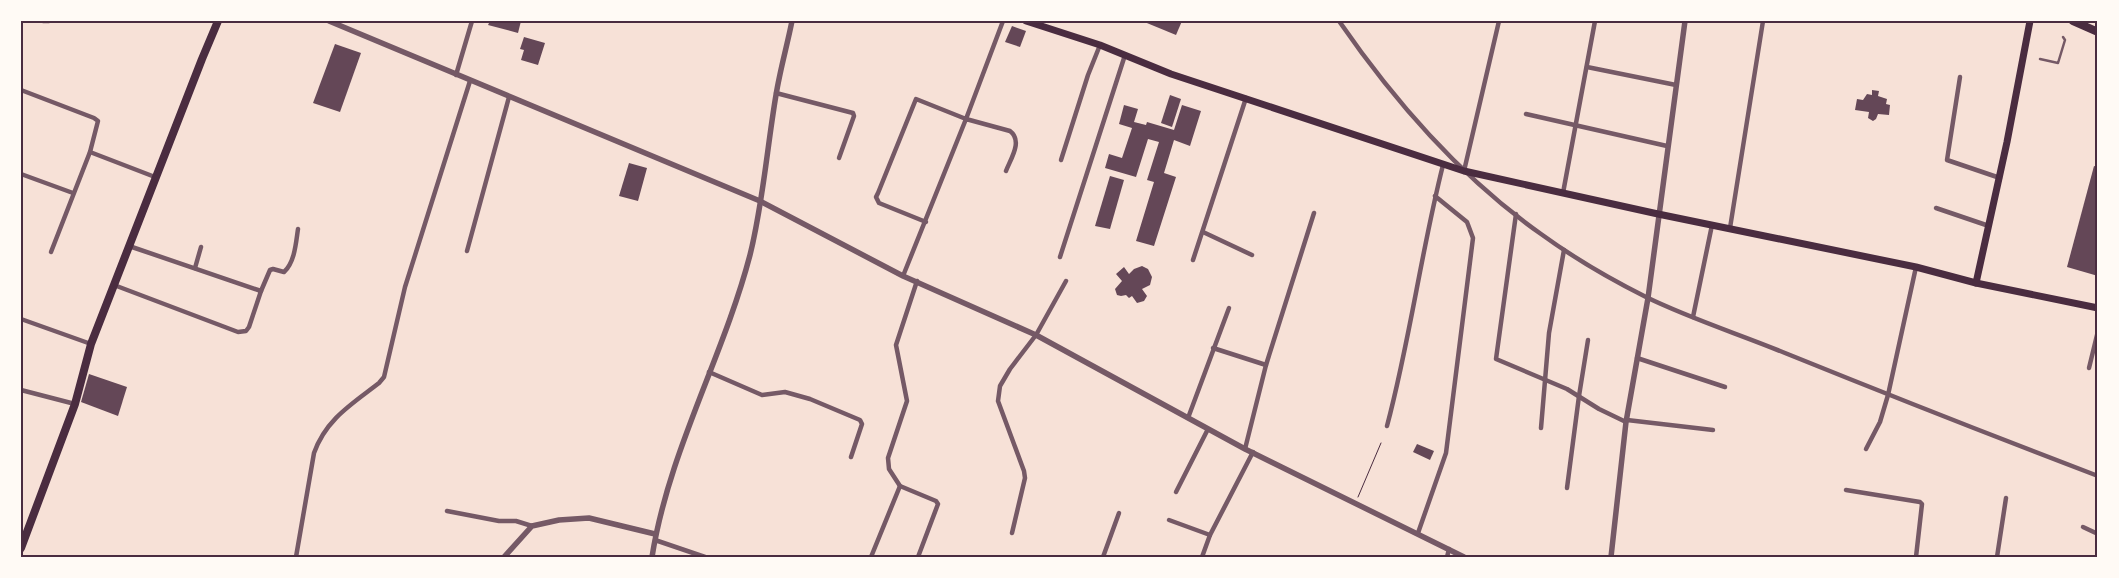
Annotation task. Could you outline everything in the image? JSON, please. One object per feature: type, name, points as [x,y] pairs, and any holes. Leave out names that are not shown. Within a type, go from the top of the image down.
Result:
[{"type":"main road","points":[[21,548],[75,404],[91,344],[218,21]]},
{"type":"main road","points":[[1026,21],[1100,45],[1171,74],[1443,166],[1658,214],[1916,267],[1976,283],[2098,308]]},
{"type":"main road","points":[[1976,283],[2000,178],[2030,21]]},
{"type":"main road","points":[[2074,21],[2098,32]]},
{"type":"street","points":[[43,21],[49,21]]},
{"type":"street","points":[[328,21],[760,200],[904,276],[1036,334],[1245,449],[1356,502],[1464,557]]},
{"type":"street","points":[[456,75],[472,21]]},
{"type":"street","points":[[652,557],[655,537],[686,432],[734,309],[750,255],[776,94],[792,21]]},
{"type":"street","points":[[904,276],[1003,21]]},
{"type":"street","points":[[1339,21],[1382,82],[1464,171],[1516,214],[1564,250],[1648,298],[1888,395],[2098,476]]},
{"type":"street","points":[[1464,171],[1499,21]]},
{"type":"street","points":[[1563,193],[1595,21]]},
{"type":"street","points":[[1611,557],[1626,421],[1648,298],[1667,146],[1686,21]]},
{"type":"street","points":[[1730,228],[1763,21]]},
{"type":"street","points":[[1061,160],[1100,45]]},
{"type":"street","points":[[1060,257],[1125,55]]},
{"type":"street","points":[[1587,67],[1676,85]]},
{"type":"street","points":[[1960,77],[1947,160],[2000,178]]},
{"type":"street","points":[[296,557],[314,453],[319,438],[328,424],[384,377],[405,287],[470,81]]},
{"type":"street","points":[[21,90],[98,121],[90,152],[51,252]]},
{"type":"street","points":[[776,94],[853,113],[854,116],[839,158]]},
{"type":"street","points":[[467,252],[509,97]]},
{"type":"street","points":[[1193,260],[1246,98]]},
{"type":"street","points":[[926,222],[880,203],[876,197],[916,100],[1015,135],[1017,138],[1016,144],[1006,171]]},
{"type":"street","points":[[1526,114],[1667,146]]},
{"type":"street","points":[[90,152],[156,177]]},
{"type":"street","points":[[1387,426],[1400,378],[1419,272],[1443,166]]},
{"type":"street","points":[[21,174],[73,194]]},
{"type":"street","points":[[1418,533],[1446,453],[1472,258],[1473,238],[1467,222],[1435,196]]},
{"type":"street","points":[[1936,208],[1989,226]]},
{"type":"street","points":[[1245,449],[1266,365],[1314,213]]},
{"type":"street","points":[[1516,214],[1496,359],[1544,379],[1579,396],[1599,409],[1626,421],[1713,430]]},
{"type":"street","points":[[1693,317],[1712,225]]},
{"type":"street","points":[[114,285],[242,333],[249,326],[270,270],[284,272],[287,268],[296,246],[298,229]]},
{"type":"street","points":[[1203,232],[1252,254]]},
{"type":"street","points":[[129,246],[261,291]]},
{"type":"street","points":[[195,268],[201,248]]},
{"type":"street","points":[[1541,428],[1549,333],[1564,250]]},
{"type":"street","points":[[1866,449],[1880,422],[1888,395],[1916,267]]},
{"type":"street","points":[[917,281],[896,345],[907,401],[888,458],[889,469],[900,486],[936,501],[938,504],[918,557]]},
{"type":"street","points":[[1012,533],[1025,478],[998,401],[1000,386],[1036,334],[1066,281]]},
{"type":"street","points":[[1188,418],[1229,308]]},
{"type":"street","points":[[21,318],[91,344]]},
{"type":"street","points":[[2089,368],[2098,331]]},
{"type":"street","points":[[1567,488],[1588,340]]},
{"type":"street","points":[[1213,348],[1266,365]]},
{"type":"street","points":[[1637,358],[1725,387]]},
{"type":"street","points":[[708,372],[762,395],[785,392],[810,399],[860,420],[862,424],[851,456]]},
{"type":"street","points":[[21,390],[75,404]]},
{"type":"street","points":[[1176,492],[1208,429]]},
{"type":"street","points":[[1202,557],[1210,535],[1253,452]]},
{"type":"street","points":[[872,557],[900,486]]},
{"type":"street","points":[[1846,490],[1920,502],[1922,504],[1916,557]]},
{"type":"street","points":[[1997,557],[2006,498]]},
{"type":"street","points":[[447,511],[499,521],[516,521],[532,526],[559,520],[589,518],[655,537],[705,557]]},
{"type":"street","points":[[1103,557],[1119,513]]},
{"type":"street","points":[[1169,520],[1210,535]]},
{"type":"street","points":[[504,557],[532,526]]},
{"type":"street","points":[[2083,527],[2098,534]]},
{"type":"street","points":[[1446,557],[1449,549]]},
{"type":"lane","points":[[2040,59],[2058,63],[2065,40],[2063,37]]},
{"type":"path","points":[[1356,502],[1381,443]]},
{"type":"building","points":[[490,21],[521,21],[518,33],[488,25]]},
{"type":"building","points":[[1142,21],[1182,21],[1176,35]]},
{"type":"building","points":[[1012,26],[1026,31],[1020,47],[1005,42]]},
{"type":"building","points":[[524,37],[545,43],[538,65],[521,60],[524,50],[520,49]]},
{"type":"building","points":[[335,44],[361,53],[340,112],[313,103]]},
{"type":"building","points":[[1872,90],[1879,91],[1878,96],[1887,99],[1886,104],[1890,105],[1889,115],[1878,114],[1873,121],[1868,118],[1869,112],[1855,110],[1857,99],[1863,100],[1867,94],[1872,95]]},
{"type":"building","points":[[1170,95],[1181,99],[1172,127],[1161,123]]},
{"type":"building","points":[[1124,105],[1138,109],[1134,122],[1146,125],[1147,122],[1174,130],[1182,105],[1201,111],[1190,146],[1174,140],[1164,173],[1176,177],[1154,246],[1136,241],[1154,182],[1147,180],[1159,142],[1148,139],[1136,177],[1105,168],[1109,154],[1122,158],[1132,128],[1119,124]]},
{"type":"building","points":[[629,163],[647,168],[638,201],[619,196]]},
{"type":"building","points":[[2094,166],[2098,167],[2098,276],[2067,267]]},
{"type":"building","points":[[1110,176],[1124,180],[1110,229],[1095,226]]},
{"type":"building","points":[[1142,266],[1148,269],[1152,277],[1150,285],[1142,289],[1147,296],[1144,301],[1137,303],[1132,296],[1129,298],[1126,295],[1117,295],[1115,289],[1122,281],[1116,274],[1124,267],[1129,274],[1134,269]]},
{"type":"building","points":[[89,374],[127,387],[118,416],[81,402]]},
{"type":"building","points":[[1417,444],[1434,451],[1430,460],[1413,452]]}]
